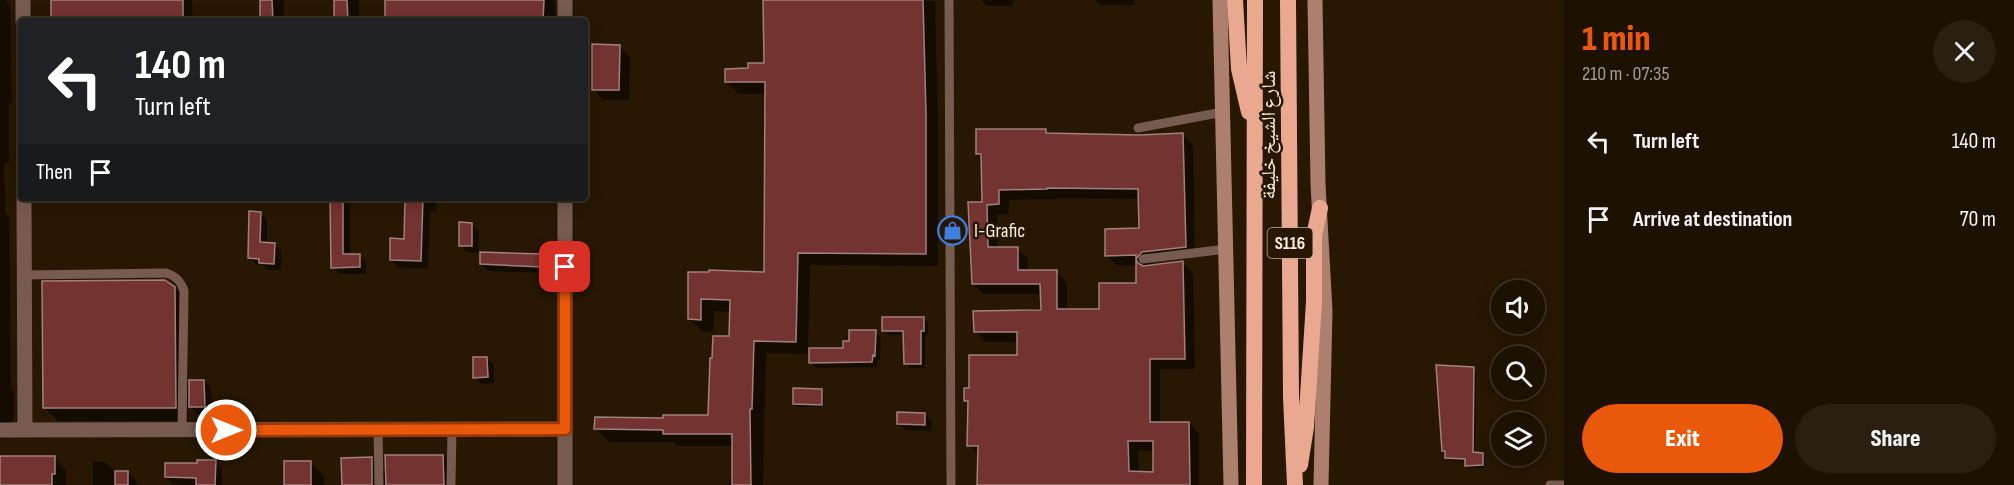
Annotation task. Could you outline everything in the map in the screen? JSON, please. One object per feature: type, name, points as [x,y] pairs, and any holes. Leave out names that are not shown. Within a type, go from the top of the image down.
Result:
[{"type":"highway","points":[[1235,0],[1239,69],[1255,133]]},
{"type":"highway","name":"شارع الشيخ خليفة","points":[[1254,485],[1255,0]]},
{"type":"highway","name":"شارع الشيخ خليفة","points":[[1288,0],[1291,397],[1295,484]]},
{"type":"highway","points":[[1295,484],[1306,427],[1314,302],[1314,236],[1320,208]]},
{"type":"main road","points":[[1220,0],[1231,485]]},
{"type":"main road","points":[[1315,0],[1317,167],[1325,311],[1321,485]]},
{"type":"street","points":[[23,0],[23,18]]},
{"type":"street","points":[[565,0],[565,18]]},
{"type":"street","points":[[24,201],[25,430]]},
{"type":"street","points":[[565,201],[565,485]]},
{"type":"street","points":[[0,430],[565,429]]},
{"type":"lane","points":[[949,0],[951,485]]},
{"type":"lane","points":[[1138,128],[1223,112]]},
{"type":"lane","points":[[1143,259],[1227,249]]},
{"type":"lane","points":[[24,275],[166,273],[176,277],[183,291],[182,430]]},
{"type":"lane","points":[[378,429],[379,485]]},
{"type":"lane","points":[[452,429],[452,485]]},
{"type":"lane","points":[[1550,485],[1564,485]]},
{"type":"building","points":[[51,0],[183,0],[183,18],[51,18]]},
{"type":"building","points":[[260,0],[272,0],[273,18],[260,18]]},
{"type":"building","points":[[334,0],[347,0],[348,18],[334,18]]},
{"type":"building","points":[[385,0],[544,0],[543,18],[385,18]]},
{"type":"building","points":[[763,0],[923,0],[926,254],[798,253],[796,342],[754,341],[752,409],[750,409],[751,485],[732,485],[732,434],[663,434],[663,430],[594,429],[595,417],[663,418],[663,415],[708,415],[713,336],[729,336],[730,300],[701,299],[701,320],[688,319],[688,272],[709,272],[709,270],[764,272],[765,82],[725,82],[725,69],[748,68],[748,63],[764,63]]},
{"type":"building","points":[[592,44],[620,45],[619,90],[592,90]]},
{"type":"building","points":[[976,129],[1046,129],[1046,133],[1139,135],[1183,133],[1186,247],[1142,252],[1136,259],[1143,266],[1183,261],[1185,359],[1150,359],[1150,422],[1189,422],[1190,485],[977,485],[978,446],[967,446],[968,401],[964,401],[964,388],[969,388],[969,355],[1017,355],[1017,332],[974,332],[973,311],[1041,310],[1040,284],[972,284],[968,202],[982,202],[981,154],[976,154]],"holes":[[[1138,189],[1139,228],[1105,229],[1105,256],[1136,255],[1136,283],[1099,283],[1099,309],[1057,309],[1057,270],[1018,270],[1018,247],[988,247],[987,205],[999,204],[999,190]],[[1128,441],[1153,441],[1153,472],[1129,471]]]},
{"type":"building","points":[[330,201],[343,201],[343,254],[360,254],[360,267],[331,268]]},
{"type":"building","points":[[405,201],[423,201],[421,261],[390,260],[390,238],[404,239]]},
{"type":"building","points":[[249,211],[261,212],[260,242],[275,243],[274,264],[259,263],[259,259],[248,258]]},
{"type":"building","points":[[459,222],[472,223],[472,246],[459,246]]},
{"type":"building","points":[[480,252],[542,254],[541,267],[480,264]]},
{"type":"building","points":[[165,280],[175,287],[176,408],[43,408],[42,281]]},
{"type":"building","points":[[882,317],[924,317],[924,331],[921,331],[921,364],[904,364],[903,331],[882,331]]},
{"type":"building","points":[[849,330],[876,330],[875,356],[873,355],[872,362],[809,363],[809,348],[843,348],[843,341],[849,341]]},
{"type":"building","points":[[473,357],[487,357],[488,377],[473,378]]},
{"type":"building","points":[[1436,365],[1474,367],[1473,452],[1483,453],[1483,465],[1465,466],[1465,459],[1445,458],[1445,451],[1442,451]]},
{"type":"building","points":[[189,380],[204,380],[205,407],[189,407]]},
{"type":"building","points":[[793,388],[822,389],[822,405],[793,404]]},
{"type":"building","points":[[897,412],[925,413],[925,425],[897,424]]},
{"type":"building","points":[[385,455],[443,455],[444,485],[386,485]]},
{"type":"building","points":[[0,456],[55,456],[55,474],[52,474],[52,485],[0,485]]},
{"type":"building","points":[[372,457],[372,485],[342,485],[341,458]]},
{"type":"building","points":[[197,460],[216,460],[215,485],[196,485],[196,478],[165,477],[165,463],[197,463]]},
{"type":"building","points":[[284,461],[311,461],[311,485],[284,485]]},
{"type":"building","points":[[115,471],[128,471],[128,485],[115,485]]},
{"type":"place","name":"I-Grafic","points":[[953,230]]},
{"type":"route","points":[[226,430],[565,429],[565,267]]}]
